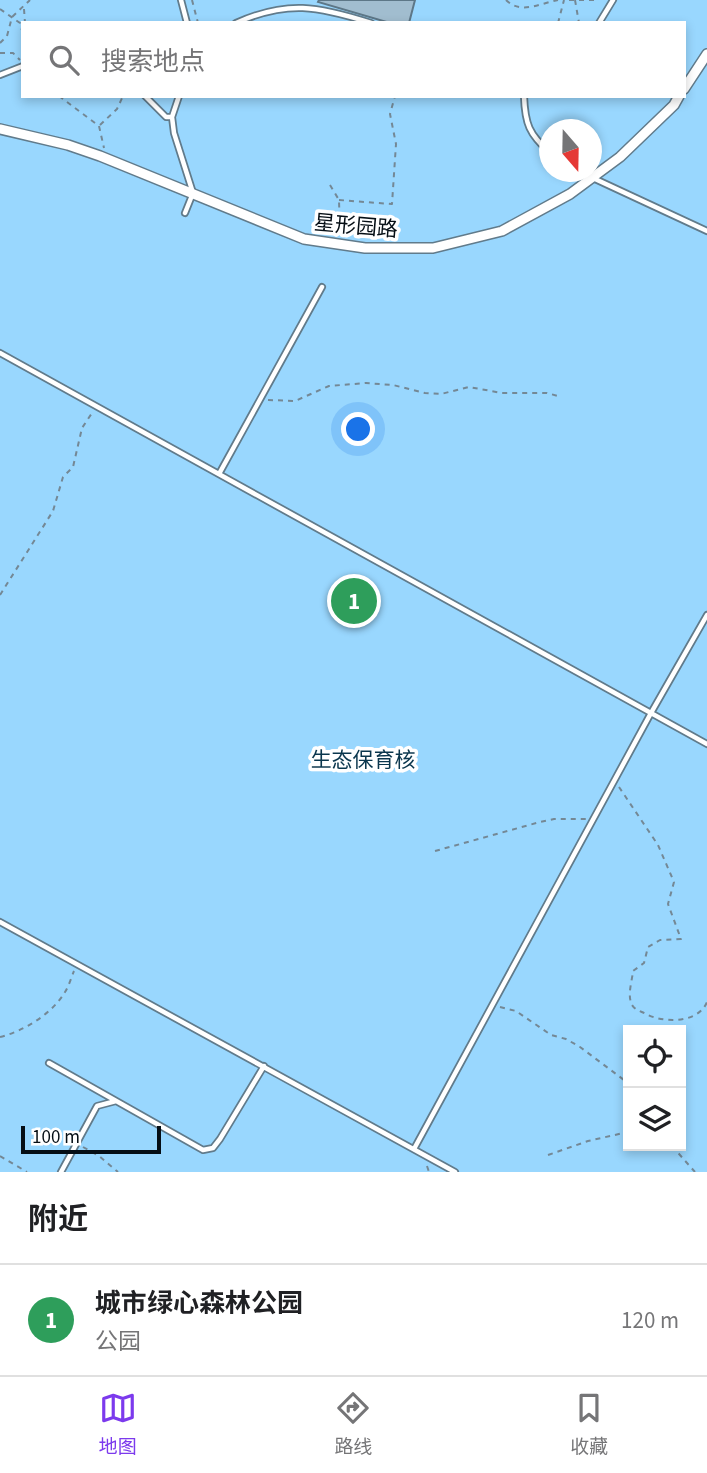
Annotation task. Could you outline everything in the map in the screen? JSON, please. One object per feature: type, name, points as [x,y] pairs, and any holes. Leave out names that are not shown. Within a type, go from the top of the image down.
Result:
[{"type":"street","points":[[686,86],[707,54]]},
{"type":"street","name":"星形园路","points":[[602,170],[620,157],[674,105],[678,98]]},
{"type":"street","name":"星形园路","points":[[0,129],[68,145],[100,156],[304,239],[365,248],[433,248],[502,231],[570,194],[586,182]]},
{"type":"lane","points":[[181,0],[186,21]]},
{"type":"lane","points":[[600,21],[612,0]]},
{"type":"lane","points":[[240,21],[267,8],[292,4],[330,10],[365,21]]},
{"type":"lane","points":[[0,75],[21,67]]},
{"type":"lane","points":[[147,98],[166,117],[172,117]]},
{"type":"lane","points":[[178,98],[172,117],[174,133],[193,193],[185,213]]},
{"type":"lane","points":[[524,98],[526,123],[539,143]]},
{"type":"lane","points":[[601,182],[707,231]]},
{"type":"lane","points":[[219,474],[322,287]]},
{"type":"lane","points":[[0,353],[707,744]]},
{"type":"lane","points":[[414,1149],[614,780],[707,615]]},
{"type":"lane","points":[[0,922],[455,1172]]},
{"type":"lane","points":[[49,1063],[203,1150],[213,1148],[220,1139],[264,1066]]},
{"type":"lane","points":[[61,1172],[97,1106],[117,1101]]},
{"type":"path","points":[[0,43],[7,36],[12,17],[30,0]]},
{"type":"path","points":[[192,0],[197,21]]},
{"type":"path","points":[[506,0],[511,5],[528,8],[558,0]]},
{"type":"path","points":[[559,21],[564,0]]},
{"type":"path","points":[[569,0],[595,0]]},
{"type":"path","points":[[575,1],[579,21]]},
{"type":"path","points":[[23,8],[25,21]]},
{"type":"path","points":[[0,9],[20,23],[21,27]]},
{"type":"path","points":[[0,52],[13,53],[20,60]]},
{"type":"path","points":[[62,98],[99,126],[103,144],[100,156]]},
{"type":"path","points":[[99,126],[117,108],[122,98]]},
{"type":"path","points":[[339,200],[392,204],[396,144],[390,114],[395,98]]},
{"type":"path","points":[[330,185],[339,200],[340,244]]},
{"type":"path","points":[[260,399],[295,401],[329,386],[366,383],[393,385],[425,393],[448,393],[469,387],[502,393],[547,393],[558,396]]},
{"type":"path","points":[[0,595],[53,512],[63,477],[73,467],[82,428],[97,406]]},
{"type":"path","points":[[614,780],[658,845],[674,882],[668,904],[681,939],[660,940],[648,947],[645,963],[633,971],[630,988],[632,1005],[652,1018],[668,1021],[695,1014],[705,1007],[707,1002]]},
{"type":"path","points":[[435,851],[540,822],[594,818]]},
{"type":"path","points":[[0,1037],[15,1033],[46,1014],[65,993],[77,964]]},
{"type":"path","points":[[492,1006],[516,1011],[551,1035],[573,1043],[623,1079]]},
{"type":"path","points":[[548,1155],[588,1141],[623,1133]]},
{"type":"path","points":[[76,1144],[99,1156],[118,1172]]},
{"type":"path","points":[[676,1151],[695,1172]]},
{"type":"path","points":[[0,1156],[27,1172]]},
{"type":"green space","name":"生态保育核","points":[[0,0],[707,0],[707,1172],[0,1172]]},
{"type":"building","points":[[415,0],[410,21],[383,21],[318,2]]},
{"type":"place","name":"城市绿心森林公园","points":[[354,601]]}]
